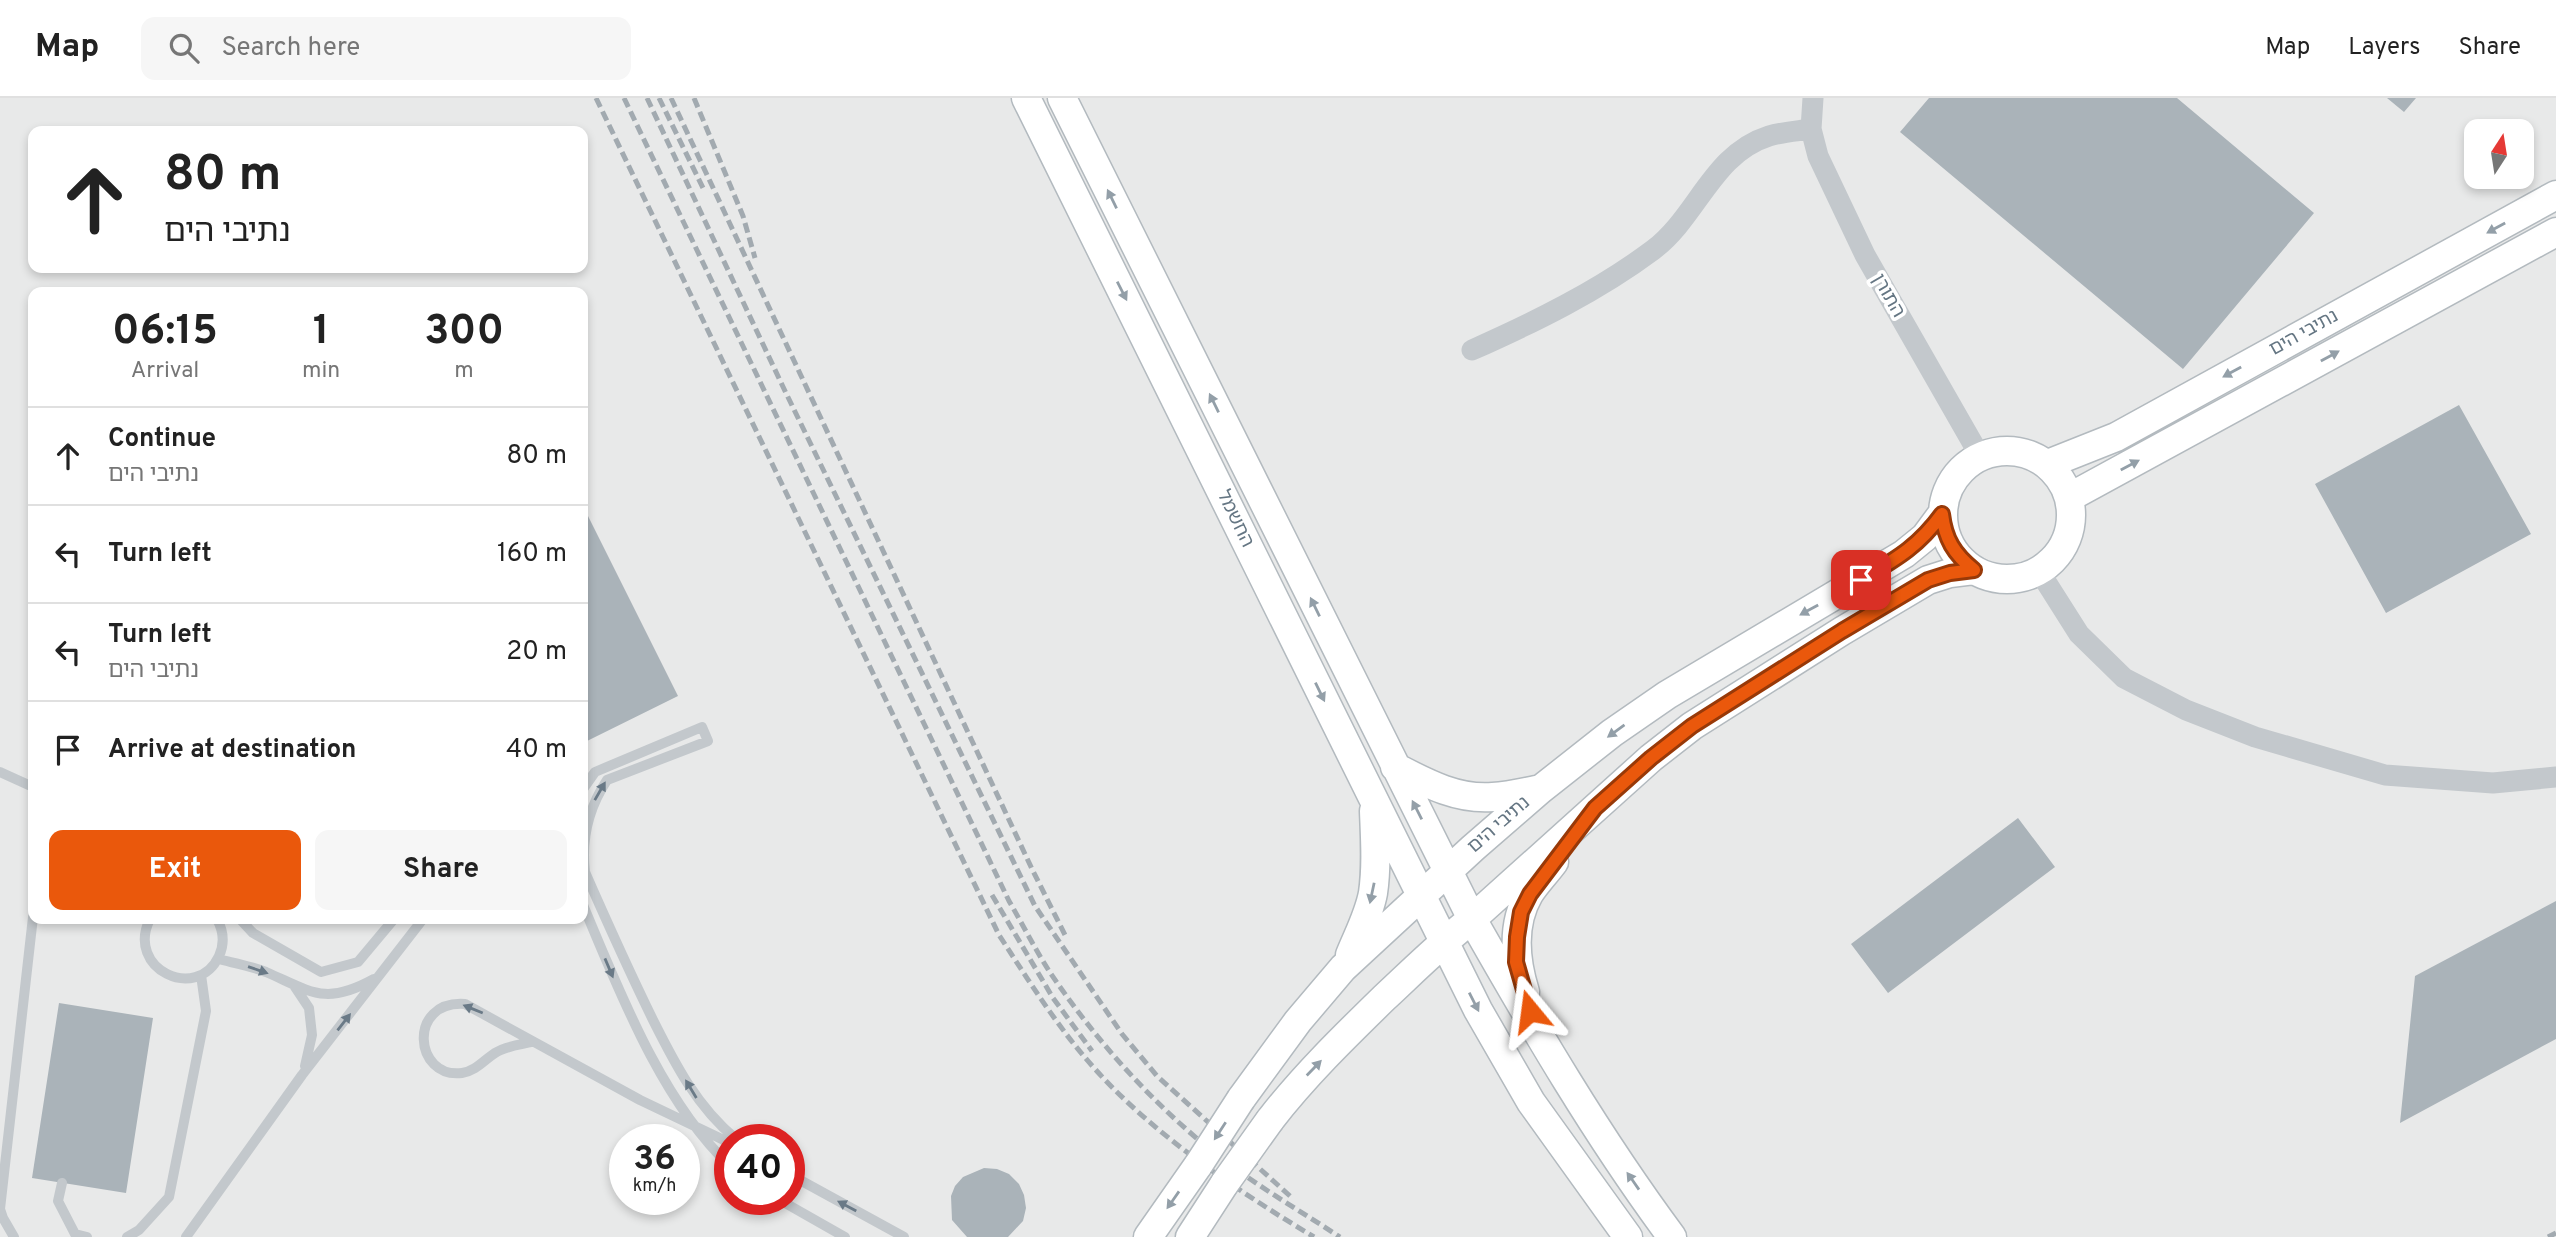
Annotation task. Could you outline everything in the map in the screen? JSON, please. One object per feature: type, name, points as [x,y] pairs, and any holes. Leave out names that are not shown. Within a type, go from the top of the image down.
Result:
[{"type":"street","name":"החשמל","points":[[1026,98],[1478,1010],[1531,1102],[1628,1237]]},
{"type":"street","name":"החשמל","points":[[1062,98],[1447,871],[1538,1035]]},
{"type":"street","points":[[1472,350],[1540,320],[1656,247],[1674,231],[1727,160],[1742,149],[1769,136],[1811,129],[1813,98]]},
{"type":"street","name":"התורן","points":[[1811,129],[1818,156],[1865,255],[1980,456]]},
{"type":"street","name":"נתיבי הים","points":[[2048,464],[2116,437],[2556,195]]},
{"type":"street","name":"נתיבי הים","points":[[2070,497],[2556,232]]},
{"type":"street","points":[[2015,450],[2048,464],[2062,479],[2070,497],[2070,532],[2064,548],[2053,561],[2039,571],[2023,577],[1989,577],[1974,570],[1951,546],[1944,530],[1942,514],[1945,496],[1953,480],[1965,466],[1980,456],[1997,451],[2015,450]]},
{"type":"street","name":"נתיבי הים","points":[[1148,1237],[1241,1099],[1298,1021],[1343,968],[1447,871],[1541,789],[1612,733],[1667,695],[1903,554],[1925,537],[1942,514]]},
{"type":"street","points":[[1190,1237],[1270,1121],[1295,1089],[1353,1028],[1444,941],[1651,758],[1692,726],[1928,580],[1950,573],[1974,570]]},
{"type":"street","points":[[2039,571],[2079,634],[2124,678],[2186,710],[2255,737],[2385,775],[2493,783],[2556,777]]},
{"type":"street","points":[[1395,767],[1438,789],[1465,796],[1491,797],[1541,789]]},
{"type":"street","points":[[1343,968],[1364,923],[1372,895],[1376,868],[1374,801]]},
{"type":"street","points":[[1595,808],[1530,894],[1521,912],[1516,962],[1538,1035],[1595,1128],[1672,1237]]},
{"type":"lane","points":[[588,782],[596,772],[702,727],[708,741],[607,780],[590,811],[588,821]]},
{"type":"lane","points":[[0,772],[28,785]]},
{"type":"lane","points":[[588,877],[627,968],[668,1050],[696,1097],[717,1124]]},
{"type":"lane","points":[[588,917],[612,975],[652,1055],[694,1124]]},
{"type":"lane","points":[[14,1237],[0,1209],[32,924]]},
{"type":"lane","points":[[148,924],[144,941],[151,962],[159,970],[179,979],[201,975],[218,959],[223,937],[219,924]]},
{"type":"lane","points":[[245,924],[253,933],[321,972],[358,962],[390,924]]},
{"type":"lane","points":[[186,1237],[302,1075],[420,924]]},
{"type":"lane","points":[[218,959],[264,971],[316,994],[342,994],[380,976]]},
{"type":"lane","points":[[127,1237],[139,1230],[169,1197],[206,1011],[201,975]]},
{"type":"lane","points":[[295,987],[309,1009],[312,1035],[302,1075]]},
{"type":"lane","points":[[532,1042],[494,1053],[472,1070],[450,1072],[440,1068],[426,1053],[424,1031],[434,1012],[454,1004],[465,1004],[690,1124]]},
{"type":"lane","points":[[700,1132],[714,1148]]},
{"type":"lane","points":[[62,1182],[58,1201],[75,1234],[87,1237]]},
{"type":"lane","points":[[805,1183],[904,1237]]},
{"type":"lane","points":[[805,1214],[845,1237]]},
{"type":"shaded area","points":[[0,98],[2556,98],[2556,1237],[0,1237]]},
{"type":"building","points":[[1929,98],[2177,98],[2314,213],[2183,369],[1900,132]]},
{"type":"building","points":[[2387,98],[2416,98],[2404,112]]},
{"type":"building","points":[[2459,405],[2531,534],[2386,613],[2315,484]]},
{"type":"building","points":[[588,516],[678,696],[588,741]]},
{"type":"building","points":[[2018,818],[2055,867],[1888,993],[1851,944]]},
{"type":"building","points":[[2556,901],[2556,1039],[2400,1123],[2415,976]]},
{"type":"building","points":[[59,1003],[153,1018],[126,1193],[32,1178]]},
{"type":"building","points":[[984,1168],[1009,1174],[1019,1184],[1024,1195],[1026,1208],[1023,1221],[1008,1237],[967,1237],[952,1220],[951,1196],[955,1186],[963,1177]]},
{"type":"railway","points":[[596,98],[999,935],[1044,1004],[1095,1069],[1119,1094],[1198,1161],[1314,1237]]},
{"type":"railway","points":[[624,98],[1009,901],[1045,965],[1105,1046],[1167,1112],[1227,1163],[1340,1237]]},
{"type":"railway","points":[[647,98],[785,391],[1035,906],[1122,1034],[1157,1076],[1290,1196]]},
{"type":"railway","points":[[659,98],[705,192]]},
{"type":"railway","points":[[671,98],[1066,937]]},
{"type":"railway","points":[[694,98],[743,216],[755,258]]},
{"type":"railway","points":[[992,895],[1053,998],[1092,1051]]},
{"type":"railway","points":[[2548,1237],[2556,1233]]},
{"type":"route","points":[[1530,1011],[1516,962],[1521,912],[1530,894],[1595,808],[1692,726],[1842,631],[1928,580],[1950,573],[1974,570],[1951,546],[1944,530],[1942,514],[1925,537],[1861,580]]}]
